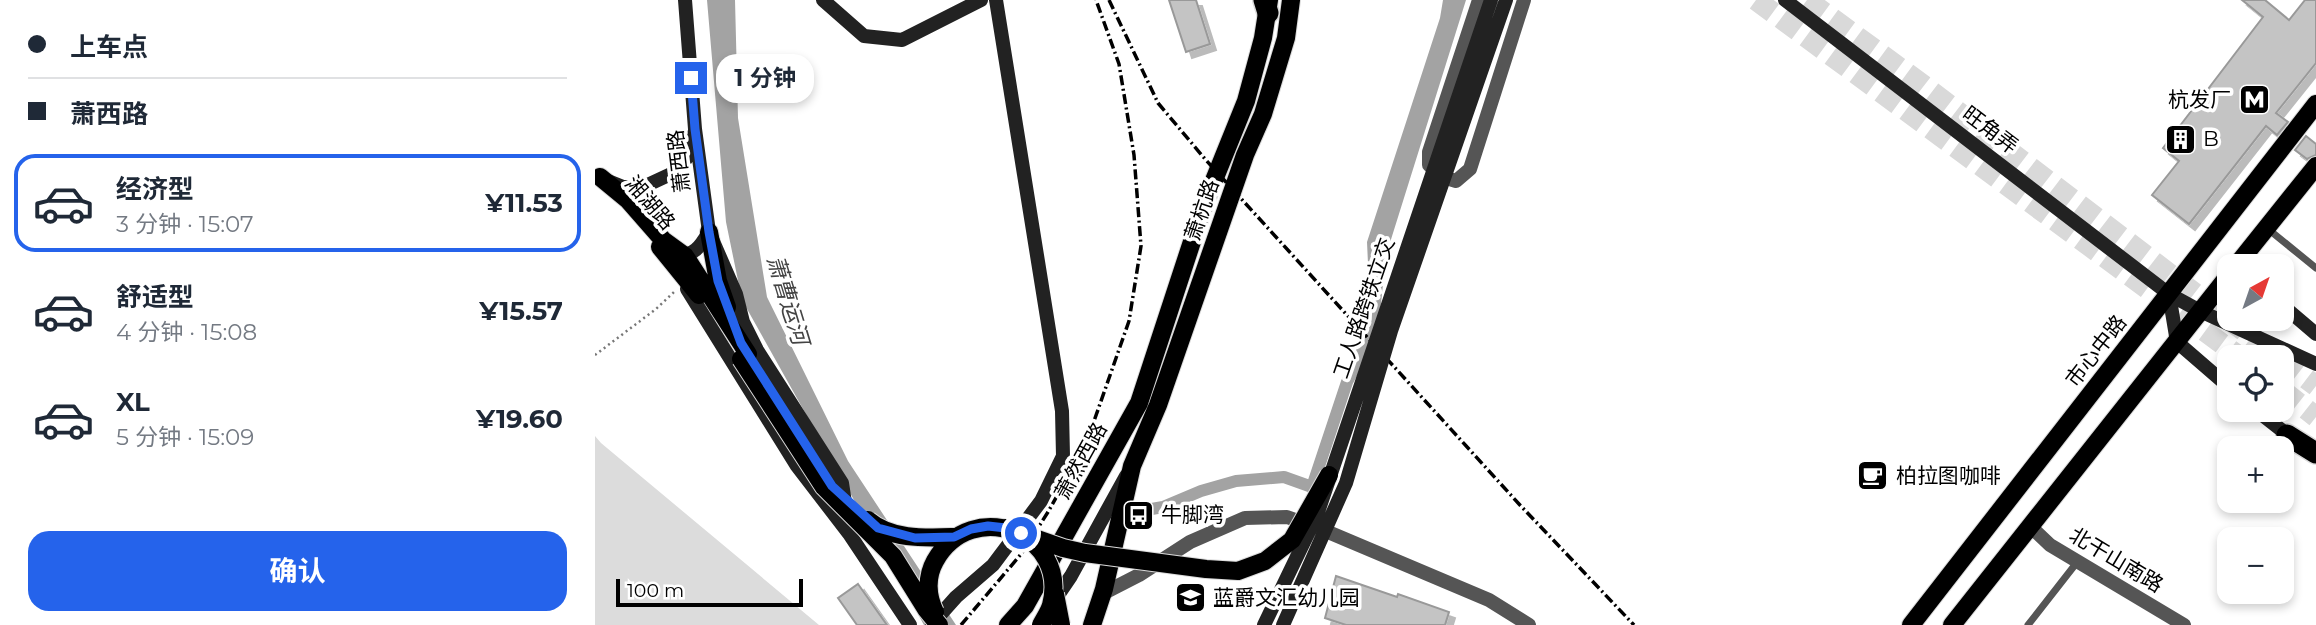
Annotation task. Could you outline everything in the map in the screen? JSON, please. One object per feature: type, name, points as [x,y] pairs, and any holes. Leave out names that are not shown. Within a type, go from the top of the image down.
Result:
[{"type":"highway","points":[[2287,435],[2316,455]]},
{"type":"main road","name":"萧西路","points":[[685,0],[695,129],[709,232],[736,293],[743,322],[757,350],[842,483],[850,535]]},
{"type":"main road","points":[[823,0],[864,36],[902,40],[981,0]]},
{"type":"main road","points":[[931,625],[956,597],[993,565],[1041,501],[1063,456],[1062,411],[996,0]]},
{"type":"main road","name":"萧杭路","points":[[1132,466],[1147,433],[1245,155],[1263,114],[1286,38],[1291,0]]},
{"type":"main road","name":"工人路跨铁立交","points":[[1264,625],[1317,515],[1491,0]]},
{"type":"main road","name":"工人路跨铁立交","points":[[1283,625],[1346,483],[1391,331],[1506,0]]},
{"type":"main road","name":"旺角弄","points":[[1785,0],[2169,294],[2316,364]]},
{"type":"main road","name":"萧杭路","points":[[1126,426],[1139,403],[1204,205],[1246,101],[1267,4]]},
{"type":"main road","name":"市心中路","points":[[1911,625],[2316,104]]},
{"type":"main road","points":[[598,174],[622,187],[643,187],[671,174],[686,159],[695,129]]},
{"type":"main road","points":[[2246,254],[2316,166]]},
{"type":"main road","points":[[598,174],[628,200],[663,240],[685,256],[824,487],[893,556],[926,609],[940,625]]},
{"type":"main road","name":"湘湖路","points":[[598,174],[660,247],[675,256],[685,256],[699,250],[709,232]]},
{"type":"main road","points":[[709,232],[718,281],[743,352]]},
{"type":"main road","points":[[660,247],[797,466],[850,535],[910,625]]},
{"type":"main road","points":[[660,247],[743,352],[832,486],[854,508],[878,528],[915,538],[954,537]]},
{"type":"main road","points":[[1952,625],[2217,290]]},
{"type":"main road","points":[[2169,294],[2177,342],[2217,377]]},
{"type":"main road","points":[[2294,315],[2316,334]]},
{"type":"main road","points":[[2271,422],[2287,435]]},
{"type":"main road","name":"萧然西路","points":[[1008,625],[1025,606],[1126,426]]},
{"type":"main road","points":[[1092,625],[1102,594],[1132,466]]},
{"type":"main road","points":[[1039,625],[1071,576],[1132,466]]},
{"type":"main road","points":[[940,625],[930,602],[928,584],[932,566],[941,550],[954,537],[971,529],[988,526],[1006,528],[1086,553],[1238,571],[1265,561],[1292,540],[1329,475]]},
{"type":"main road","points":[[1006,528],[1024,536],[1039,550],[1049,567],[1061,625]]},
{"type":"main road","points":[[1039,625],[1050,607],[1053,587]]},
{"type":"street","points":[[1479,0],[1429,152],[1429,165],[1443,177],[1456,181],[1470,169],[1524,0]]},
{"type":"street","points":[[1102,594],[1139,575],[1191,542],[1245,518],[1287,517],[1489,600],[1529,625]]},
{"type":"street","name":"北干山南路","points":[[2030,526],[2050,545],[2184,625]]},
{"type":"lane","points":[[2267,228],[2316,268]]},
{"type":"lane","points":[[2028,625],[2078,561]]},
{"type":"path","points":[[595,355],[656,309],[683,284]]},
{"type":"shaded area","points":[[707,0],[735,0],[738,118],[767,297],[848,461],[956,625],[924,625],[742,300],[726,222]]},
{"type":"shaded area","points":[[1443,0],[1466,0],[1388,249],[1380,307],[1370,307],[1367,242],[1440,18]]},
{"type":"shaded area","points":[[595,436],[601,443],[819,625],[595,625]]},
{"type":"building","points":[[1169,0],[1196,0],[1210,44],[1186,52]]},
{"type":"building","name":"杭发厂","points":[[2242,0],[2265,0],[2289,20],[2305,0],[2316,0],[2316,63],[2276,113],[2288,122],[2277,135],[2266,126],[2189,224],[2152,195],[2179,161],[2163,148],[2263,17]]},
{"type":"building","points":[[2306,136],[2316,144],[2316,155],[2307,159],[2295,150]]},
{"type":"building","points":[[1336,576],[1449,612],[1445,625],[1346,625],[1325,618]]},
{"type":"building","points":[[858,584],[887,625],[857,625],[838,598]]},
{"type":"waterway","points":[[1146,510],[1163,507],[1201,491],[1236,481],[1284,477],[1312,487],[1347,382],[1359,360],[1374,313],[1376,293]]},
{"type":"tunnel","points":[[1756,0],[2224,345]]},
{"type":"tunnel","points":[[1807,0],[1923,85],[2262,345]]},
{"type":"tunnel","points":[[2294,369],[2316,386]]},
{"type":"tunnel","points":[[2294,400],[2316,417]]},
{"type":"railway","points":[[961,625],[1022,553],[1086,444],[1129,321],[1141,246],[1134,155],[1119,64],[1096,0]]},
{"type":"railway","points":[[1109,0],[1158,103],[1205,159],[1519,504],[1634,625]]},
{"type":"place","name":"杭发厂","points":[[2254,100]]},
{"type":"place","name":"B","points":[[2180,139]]},
{"type":"place","name":"柏拉图咖啡","points":[[1873,476]]},
{"type":"place","name":"牛脚湾","points":[[1138,515]]},
{"type":"place","name":"蓝爵文汇幼儿园","points":[[1190,598]]},
{"type":"route","points":[[691,78],[695,129],[718,281],[741,343],[832,486],[878,528],[915,538],[954,537],[971,529],[988,526],[1021,533]]},
{"type":"water label","name":"萧曹运河","points":[[788,300]]}]
